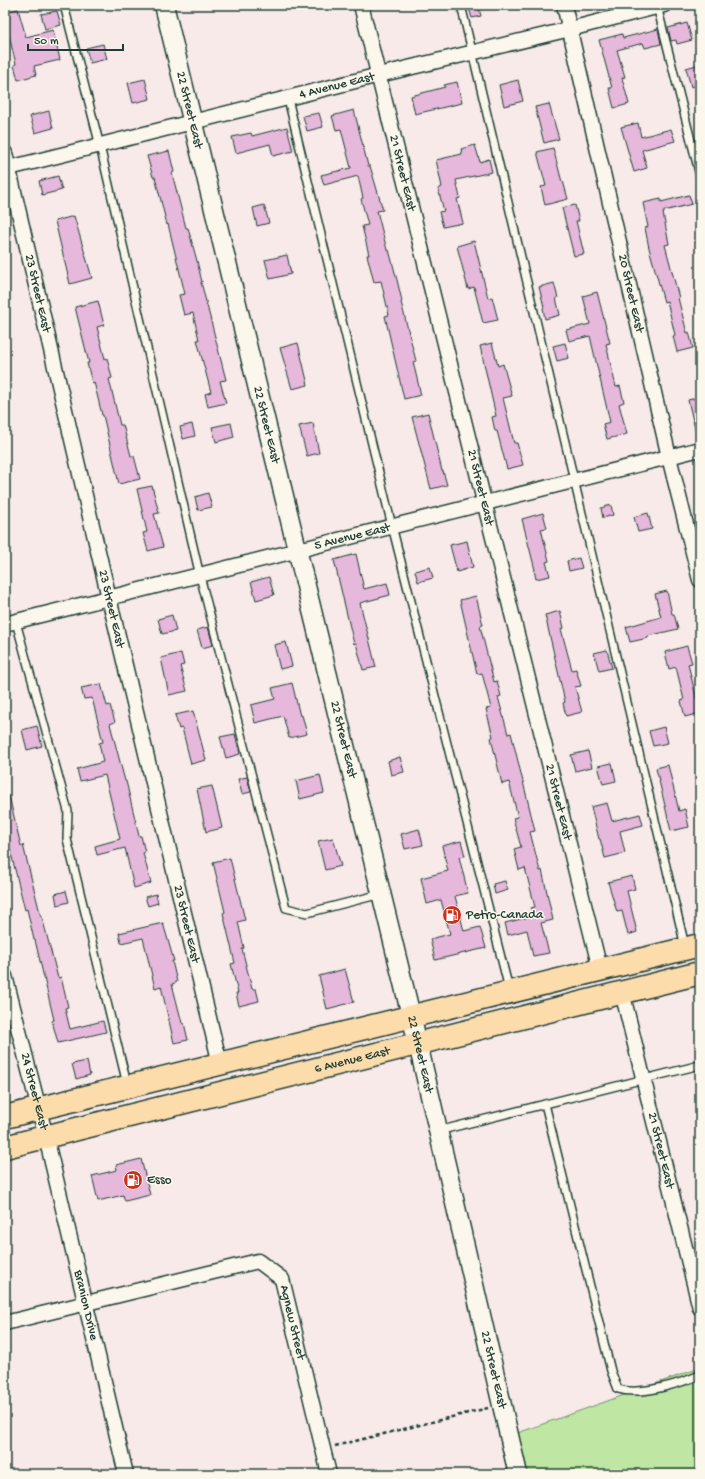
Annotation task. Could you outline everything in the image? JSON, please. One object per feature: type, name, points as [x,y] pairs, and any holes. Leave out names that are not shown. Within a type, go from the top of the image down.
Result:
[{"type":"main road","points":[[5,1117],[693,947]]},
{"type":"main road","name":"6 Avenue East","points":[[5,1147],[700,973]]},
{"type":"street","name":"22 Street East","points":[[164,5],[418,1044],[518,1474]]},
{"type":"street","name":"21 Street East","points":[[361,5],[600,969]]},
{"type":"street","name":"20 Street East","points":[[564,5],[669,456],[700,580]]},
{"type":"street","name":"4 Avenue East","points":[[9,168],[379,75],[570,30],[660,6]]},
{"type":"street","name":"23 Street East","points":[[5,153],[108,598],[220,1064]]},
{"type":"street","name":"5 Avenue East","points":[[11,623],[700,449]]},
{"type":"street","name":"24 Street East","points":[[5,976],[46,1137]]},
{"type":"street","name":"21 Street East","points":[[622,992],[700,1308]]},
{"type":"street","name":"Branion Drive","points":[[46,1137],[126,1474]]},
{"type":"street","name":"Agnew Street","points":[[5,1323],[258,1261],[282,1278],[329,1474]]},
{"type":"lane","points":[[64,5],[100,146],[200,576],[286,908],[307,913],[381,894]]},
{"type":"lane","points":[[460,5],[575,480],[693,947]]},
{"type":"lane","points":[[660,6],[700,176]]},
{"type":"lane","points":[[288,99],[392,526],[509,992]]},
{"type":"lane","points":[[11,623],[68,811],[67,839],[127,1086]]},
{"type":"lane","points":[[438,1131],[700,1065]]},
{"type":"lane","points":[[545,1104],[611,1371],[618,1389],[624,1391],[650,1390],[700,1375]]},
{"type":"path","points":[[323,1450],[501,1405]]},
{"type":"green space","points":[[700,1368],[700,1474],[521,1474],[512,1435]]},
{"type":"building","points":[[468,5],[478,5],[481,16],[472,18]]},
{"type":"building","points":[[18,9],[26,37],[53,30],[60,60],[34,66],[36,75],[18,80],[14,65],[16,64],[5,20],[5,12]]},
{"type":"building","points":[[57,11],[61,25],[45,29],[41,14]]},
{"type":"building","points":[[687,23],[692,40],[677,44],[676,40],[671,41],[668,28]]},
{"type":"building","points":[[658,29],[661,44],[645,48],[643,43],[617,50],[625,77],[622,78],[629,104],[614,108],[609,88],[612,88],[599,40],[622,34],[623,38]]},
{"type":"building","points":[[103,44],[107,59],[90,63],[86,48]]},
{"type":"building","points":[[700,64],[700,84],[691,87],[686,68]]},
{"type":"building","points":[[145,79],[150,99],[133,103],[128,83]]},
{"type":"building","points":[[518,80],[523,101],[504,106],[499,85]]},
{"type":"building","points":[[457,82],[462,103],[415,114],[411,96],[445,87],[444,85]]},
{"type":"building","points":[[549,104],[559,139],[544,143],[535,107]]},
{"type":"building","points":[[354,110],[368,166],[370,166],[383,210],[377,211],[387,250],[389,250],[397,280],[416,361],[413,362],[421,395],[404,399],[385,316],[389,315],[381,281],[374,282],[367,255],[369,255],[362,226],[368,225],[361,199],[363,198],[358,176],[324,185],[321,175],[351,168],[341,129],[336,130],[332,116]]},
{"type":"building","points":[[49,111],[53,128],[35,133],[30,116]]},
{"type":"building","points":[[319,113],[323,127],[307,131],[303,116]]},
{"type":"building","points":[[638,123],[641,137],[671,129],[675,141],[642,150],[647,168],[634,172],[621,127]]},
{"type":"building","points":[[287,127],[293,151],[273,156],[270,144],[236,153],[232,137],[251,133],[252,136]]},
{"type":"building","points":[[475,145],[480,162],[489,159],[492,172],[456,180],[460,198],[457,199],[463,223],[443,227],[439,212],[444,211],[438,189],[442,187],[436,160],[462,154],[461,149]]},
{"type":"building","points":[[553,148],[568,199],[545,205],[541,187],[546,186],[537,152]]},
{"type":"building","points":[[169,151],[174,172],[172,173],[186,228],[188,228],[197,261],[226,380],[220,381],[226,403],[208,407],[205,394],[211,392],[197,340],[199,340],[193,313],[184,315],[179,295],[185,294],[168,224],[167,225],[155,177],[153,177],[147,156]]},
{"type":"building","points":[[58,176],[62,190],[42,195],[39,181]]},
{"type":"building","points":[[689,195],[692,204],[664,211],[663,213],[669,244],[665,245],[687,333],[689,332],[693,348],[677,352],[673,336],[675,335],[667,301],[664,302],[649,248],[645,228],[648,227],[643,203],[661,199],[661,202]]},
{"type":"building","points":[[264,205],[269,223],[257,226],[253,208]]},
{"type":"building","points":[[575,205],[579,221],[576,221],[584,254],[574,256],[562,208]]},
{"type":"building","points":[[74,216],[92,278],[70,284],[55,221]]},
{"type":"building","points":[[474,241],[488,298],[492,297],[498,320],[483,323],[474,287],[468,289],[457,246]]},
{"type":"building","points":[[287,255],[291,274],[270,279],[265,260]]},
{"type":"building","points":[[554,283],[560,315],[545,319],[544,307],[539,287]]},
{"type":"building","points":[[597,292],[610,343],[606,344],[616,387],[620,386],[624,402],[619,404],[627,434],[607,439],[603,424],[610,422],[590,336],[569,341],[566,330],[590,324],[583,296]]},
{"type":"building","points":[[98,301],[104,325],[97,327],[105,359],[107,358],[112,378],[109,379],[120,425],[123,425],[131,456],[134,456],[140,479],[119,484],[103,415],[87,363],[89,363],[75,307]]},
{"type":"building","points":[[298,343],[308,385],[292,389],[280,348]]},
{"type":"building","points":[[492,343],[498,366],[503,364],[512,396],[503,398],[514,443],[517,443],[523,465],[507,469],[497,431],[495,431],[492,417],[496,416],[480,346]]},
{"type":"building","points":[[565,343],[569,358],[557,361],[553,346]]},
{"type":"building","points":[[700,397],[700,433],[696,433],[688,400]]},
{"type":"building","points":[[428,413],[442,471],[447,485],[431,489],[412,417]]},
{"type":"building","points":[[231,423],[234,437],[216,442],[212,427]]},
{"type":"building","points":[[313,423],[319,453],[307,456],[299,426]]},
{"type":"building","points":[[192,424],[195,436],[183,439],[180,427]]},
{"type":"building","points":[[152,486],[159,513],[154,514],[163,547],[148,551],[143,533],[147,532],[137,489]]},
{"type":"building","points":[[208,493],[212,507],[198,510],[195,497]]},
{"type":"building","points":[[611,505],[613,515],[603,518],[601,508]]},
{"type":"building","points":[[543,513],[547,528],[541,529],[549,561],[546,562],[550,576],[536,579],[522,519]]},
{"type":"building","points":[[648,513],[652,529],[638,532],[634,517]]},
{"type":"building","points":[[467,541],[473,567],[457,572],[450,545]]},
{"type":"building","points":[[356,554],[364,589],[387,583],[390,595],[360,603],[376,667],[363,670],[356,643],[354,644],[334,560]]},
{"type":"building","points":[[579,558],[582,568],[569,571],[567,561]]},
{"type":"building","points":[[430,567],[433,578],[418,582],[415,571]]},
{"type":"building","points":[[269,577],[274,595],[256,600],[251,582]]},
{"type":"building","points":[[667,591],[672,614],[674,614],[678,629],[630,642],[626,627],[661,617],[655,594]]},
{"type":"building","points":[[476,596],[483,625],[480,626],[494,682],[497,681],[501,696],[498,697],[508,734],[511,733],[535,831],[530,832],[540,871],[542,870],[553,920],[541,923],[549,953],[533,956],[527,930],[508,935],[505,923],[533,916],[531,908],[535,907],[525,868],[519,870],[514,849],[521,847],[513,818],[518,817],[509,782],[502,784],[486,709],[491,708],[482,673],[477,674],[460,600]]},
{"type":"building","points":[[560,611],[564,628],[561,629],[572,670],[576,669],[581,686],[575,687],[582,712],[566,716],[563,703],[565,702],[545,615]]},
{"type":"building","points":[[172,615],[176,631],[162,634],[158,619]]},
{"type":"building","points":[[208,627],[213,645],[202,648],[197,630]]},
{"type":"building","points":[[286,642],[292,666],[280,669],[274,645]]},
{"type":"building","points":[[687,646],[692,663],[688,664],[700,713],[685,717],[681,701],[684,700],[676,667],[669,669],[665,652]]},
{"type":"building","points":[[607,650],[612,668],[599,671],[594,653]]},
{"type":"building","points":[[181,653],[184,665],[180,666],[187,691],[169,695],[161,658]]},
{"type":"building","points":[[292,683],[300,716],[302,715],[307,734],[289,738],[283,716],[255,723],[251,705],[275,699],[272,688]]},
{"type":"building","points":[[101,684],[107,706],[110,705],[115,722],[110,724],[126,781],[139,836],[141,836],[145,852],[143,853],[151,883],[134,888],[125,848],[97,855],[95,846],[120,839],[105,775],[80,781],[77,769],[103,762],[99,743],[103,742],[92,698],[84,699],[81,688]]},
{"type":"building","points":[[193,711],[206,760],[191,764],[182,728],[179,729],[175,715]]},
{"type":"building","points":[[37,726],[42,746],[27,750],[22,730]]},
{"type":"building","points":[[664,727],[668,743],[653,746],[649,731]]},
{"type":"building","points":[[235,734],[240,754],[226,758],[220,737]]},
{"type":"building","points":[[588,751],[592,767],[575,771],[571,755]]},
{"type":"building","points":[[400,757],[404,772],[391,775],[388,761]]},
{"type":"building","points":[[612,763],[616,781],[603,784],[598,766]]},
{"type":"building","points":[[668,765],[679,811],[685,809],[689,827],[671,831],[656,768]]},
{"type":"building","points":[[320,775],[324,793],[300,799],[296,781]]},
{"type":"building","points":[[247,777],[251,792],[242,794],[238,779]]},
{"type":"building","points":[[212,786],[222,828],[206,832],[197,789]]},
{"type":"building","points":[[9,796],[21,846],[23,845],[58,978],[61,977],[68,1007],[65,1008],[70,1029],[103,1021],[106,1032],[58,1043],[35,940],[27,909],[25,910],[7,837],[5,837],[5,797]]},
{"type":"building","points":[[607,803],[612,821],[640,814],[643,825],[620,831],[625,853],[605,858],[591,807]]},
{"type":"building","points":[[419,829],[423,845],[405,849],[401,834]]},
{"type":"building","points":[[333,838],[341,866],[325,870],[318,841]]},
{"type":"building","name":"Petro-Canada","points":[[461,841],[465,856],[459,857],[468,893],[455,896],[464,931],[480,927],[486,948],[435,960],[430,939],[450,934],[441,900],[427,904],[421,878],[448,871],[442,846]]},
{"type":"building","points":[[230,858],[245,920],[238,922],[244,948],[242,949],[252,989],[256,989],[259,1001],[239,1006],[236,993],[238,993],[231,964],[235,963],[213,862]]},
{"type":"building","points":[[632,876],[635,889],[627,891],[637,932],[628,935],[622,911],[617,912],[608,882]]},
{"type":"building","points":[[505,881],[508,890],[495,894],[493,884]]},
{"type":"building","points":[[66,891],[69,902],[57,905],[55,894]]},
{"type":"building","points":[[156,894],[158,903],[148,906],[145,897]]},
{"type":"building","points":[[163,923],[174,961],[172,961],[177,982],[172,984],[188,1040],[174,1043],[161,986],[155,988],[143,938],[121,943],[119,933]]},
{"type":"building","points":[[345,969],[354,1002],[327,1009],[319,976]]},
{"type":"building","points":[[87,1061],[90,1075],[76,1079],[72,1064]]},
{"type":"building","points":[[141,1159],[150,1195],[125,1201],[123,1195],[98,1201],[92,1176],[117,1170],[116,1165]]},
{"type":"place","name":"Petro-Canada","points":[[452,915]]},
{"type":"place","name":"Esso","points":[[133,1180]]}]
